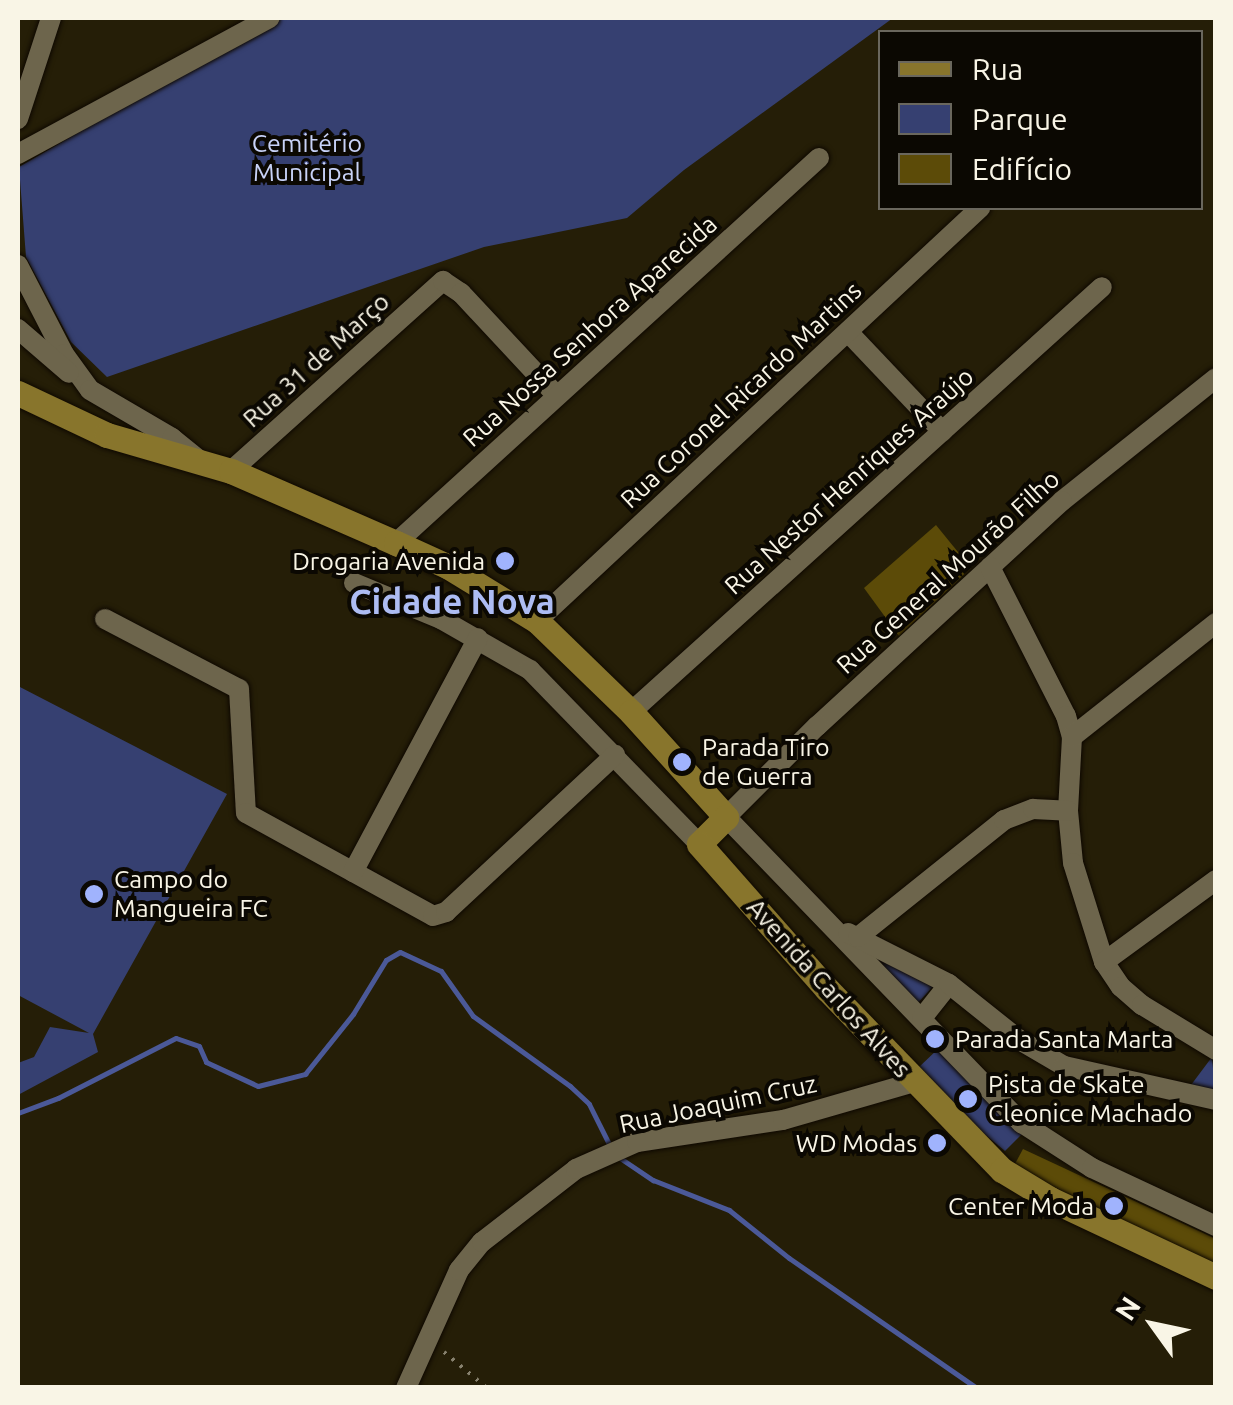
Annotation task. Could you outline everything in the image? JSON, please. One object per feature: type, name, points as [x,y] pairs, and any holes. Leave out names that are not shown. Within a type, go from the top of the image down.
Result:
[{"type":"main road","points":[[18,392],[108,435],[231,471],[396,543],[449,567],[537,620],[630,712],[726,817],[699,844]]},
{"type":"main road","name":"Avenida Carlos Alves","points":[[699,844],[915,1082],[1022,1185],[1216,1276]]},
{"type":"street","points":[[18,118],[50,18]]},
{"type":"street","points":[[18,154],[270,18]]},
{"type":"street","name":"Rua Nossa Senhora Aparecida","points":[[396,543],[819,158]]},
{"type":"street","name":"Rua Coronel Ricardo Martins","points":[[537,620],[978,210]]},
{"type":"street","points":[[18,265],[64,354],[90,390]]},
{"type":"street","name":"Rua 31 de Março","points":[[231,471],[434,284],[443,281],[461,293],[556,395]]},
{"type":"street","name":"Rua Nestor Henriques Araújo","points":[[630,712],[1102,288]]},
{"type":"street","points":[[18,329],[90,390],[172,438],[200,460]]},
{"type":"street","points":[[848,332],[942,431]]},
{"type":"street","name":"Rua General Mourão Filho","points":[[726,817],[1106,463],[1216,378]]},
{"type":"street","points":[[990,567],[1066,716],[1072,737],[1068,811],[1073,862],[1104,962],[1121,987],[1142,1005],[1216,1050]]},
{"type":"street","points":[[354,584],[478,638],[530,670],[699,844]]},
{"type":"street","points":[[105,619],[239,690],[243,806],[254,819],[434,916],[446,912],[615,755]]},
{"type":"street","points":[[1072,737],[1216,623]]},
{"type":"street","points":[[354,872],[478,638]]},
{"type":"street","points":[[858,937],[1004,820],[1033,809],[1068,811]]},
{"type":"street","name":"Avenida Carlos Alves","points":[[726,817],[1022,1123],[1092,1168],[1216,1226]]},
{"type":"street","points":[[1104,962],[1216,880]]},
{"type":"street","points":[[831,924],[949,984],[1018,1039],[1064,1066],[1216,1100]]},
{"type":"street","points":[[922,1018],[949,984]]},
{"type":"street","name":"Rua Joaquim Cruz","points":[[406,1388],[459,1270],[482,1242],[598,1157],[637,1142],[783,1120],[915,1082]]},
{"type":"path","points":[[427,1338],[486,1388]]},
{"type":"green space","name":"Cemitério Municipal","points":[[276,18],[893,18],[684,170],[627,218],[484,247],[107,377],[71,342],[26,257],[19,167]]},
{"type":"green space","name":"Campo do Mangueira FC","points":[[18,686],[227,794],[93,1034],[98,1052],[18,1095],[18,1063],[34,1057],[50,1027],[89,1033],[18,995]]},
{"type":"green space","points":[[860,944],[937,982],[917,1004]]},
{"type":"green space","name":"Pista de Skate Cleonice Machado","points":[[940,1047],[1026,1130],[1005,1151],[953,1108],[917,1069]]},
{"type":"green space","points":[[1212,1057],[1215,1091],[1191,1085]]},
{"type":"building","points":[[936,525],[971,568],[899,636],[864,588]]},
{"type":"building","name":"Center Moda","points":[[1023,1149],[1216,1239],[1216,1266],[1010,1173]]},
{"type":"waterway","points":[[18,1113],[58,1098],[176,1038],[199,1046],[206,1062],[258,1086],[305,1074],[353,1014],[386,960],[400,952],[441,971],[473,1016],[570,1086],[589,1104],[610,1146]]},
{"type":"waterway","points":[[620,1158],[653,1180],[729,1210],[789,1258],[977,1388]]},
{"type":"place","name":"Drogaria Avenida","points":[[505,561]]},
{"type":"place","name":"Parada Tiro de Guerra","points":[[682,762]]},
{"type":"place","name":"Campo do Mangueira FC","points":[[94,894]]},
{"type":"place","name":"Parada Santa Marta","points":[[935,1039]]},
{"type":"place","name":"Pista de Skate Cleonice Machado","points":[[968,1099]]},
{"type":"place","name":"WD Modas","points":[[937,1143]]},
{"type":"place","name":"Center Moda","points":[[1114,1206]]},
{"type":"district","name":"Cidade Nova","points":[[452,601]]}]
